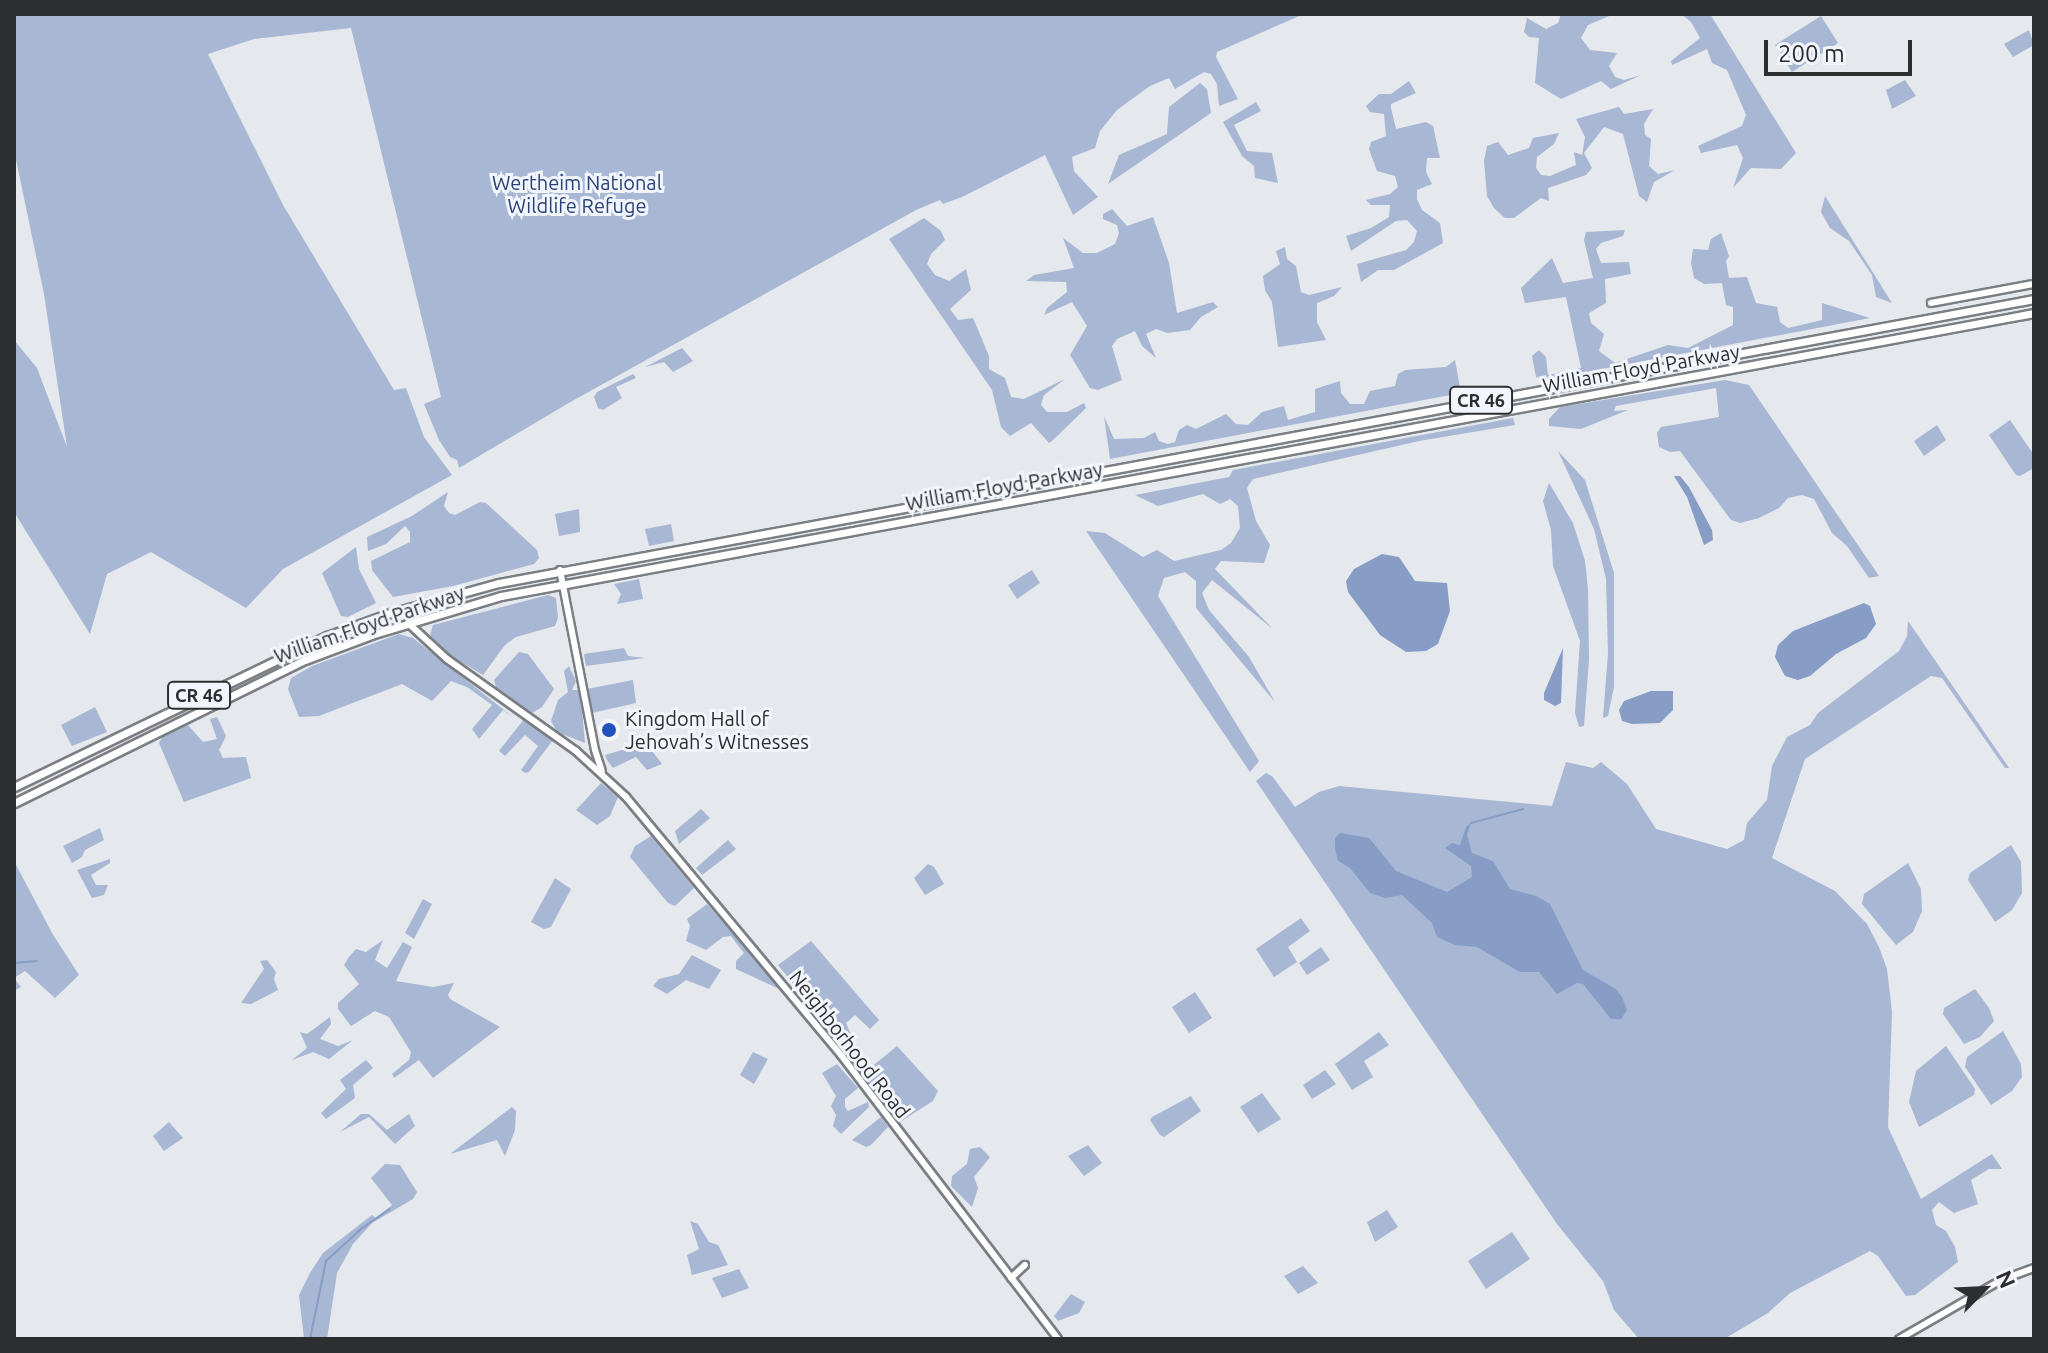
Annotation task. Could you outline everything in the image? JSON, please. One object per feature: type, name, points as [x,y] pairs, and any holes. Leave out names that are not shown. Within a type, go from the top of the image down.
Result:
[{"type":"highway","name":"William Floyd Parkway","points":[[14,787],[327,636],[419,605],[560,570],[2034,299]]},
{"type":"highway","name":"William Floyd Parkway","points":[[14,803],[274,674],[408,623],[486,600],[563,583],[2034,313]]},
{"type":"main road","points":[[1931,303],[2034,284]]},
{"type":"main road","points":[[560,570],[596,754],[606,777]]},
{"type":"main road","points":[[408,623],[437,651],[576,751],[606,777]]},
{"type":"main road","points":[[576,751],[587,756],[596,754]]},
{"type":"main road","name":"Neighborhood Road","points":[[606,777],[668,844],[841,1055],[1058,1339]]},
{"type":"main road","points":[[1011,1278],[1025,1265]]},
{"type":"main road","points":[[1899,1339],[2001,1280],[2034,1268]]},
{"type":"green space","name":"Wertheim National Wildlife Refuge","points":[[14,14],[1304,14],[1217,52],[1216,57],[1238,99],[1219,106],[1217,84],[1211,74],[1204,72],[1175,89],[1169,78],[1150,86],[1117,110],[1100,131],[1095,148],[1072,157],[1074,171],[1098,197],[1073,215],[1045,155],[962,197],[943,204],[940,200],[916,210],[567,404],[459,468],[457,460],[450,457],[439,440],[424,404],[441,397],[351,28],[254,39],[208,54],[283,205],[394,390],[406,388],[424,437],[452,475],[283,569],[246,608],[151,552],[107,574],[90,634],[14,512],[14,340],[37,368],[67,447],[44,294],[14,150]]},
{"type":"green space","points":[[1561,14],[1614,14],[1588,25],[1581,38],[1590,50],[1617,53],[1609,66],[1615,77],[1624,80],[1641,75],[1611,89],[1601,81],[1561,99],[1535,83],[1539,38],[1529,37],[1524,32],[1527,18],[1546,29],[1558,23]]},
{"type":"green space","points":[[1681,14],[1710,14],[1796,153],[1781,169],[1751,168],[1733,188],[1743,158],[1737,145],[1701,153],[1698,146],[1742,126],[1746,115],[1727,70],[1712,63],[1707,49],[1672,65],[1671,61],[1700,38],[1691,22]]},
{"type":"green space","points":[[1821,16],[1838,43],[1792,72],[1775,45]]},
{"type":"green space","points":[[2029,30],[2034,45],[2013,57],[2004,44]]},
{"type":"green space","points":[[1905,80],[1916,96],[1892,109],[1886,90]]},
{"type":"green space","points":[[1409,81],[1416,93],[1391,104],[1391,108],[1396,129],[1426,122],[1433,126],[1440,158],[1427,158],[1426,172],[1432,184],[1417,190],[1417,199],[1422,210],[1440,223],[1443,243],[1394,270],[1378,270],[1361,282],[1357,264],[1406,250],[1414,242],[1417,231],[1407,220],[1396,221],[1351,251],[1346,236],[1371,228],[1389,217],[1390,205],[1371,205],[1366,200],[1390,194],[1398,187],[1395,176],[1377,171],[1369,149],[1371,142],[1386,136],[1384,114],[1370,112],[1366,106],[1379,94],[1391,94]]},
{"type":"green space","points":[[1200,83],[1207,89],[1211,113],[1108,184],[1119,155],[1167,134],[1169,107]]},
{"type":"green space","points":[[1256,102],[1261,111],[1234,125],[1247,151],[1272,153],[1278,183],[1255,178],[1254,166],[1242,156],[1223,122]]},
{"type":"green space","points":[[1619,107],[1624,114],[1653,109],[1644,124],[1645,135],[1651,139],[1649,166],[1658,174],[1675,170],[1654,182],[1647,202],[1639,196],[1623,134],[1604,127],[1584,153],[1592,168],[1586,175],[1548,188],[1549,201],[1541,198],[1514,218],[1505,218],[1494,208],[1487,196],[1484,161],[1487,146],[1498,142],[1508,155],[1529,148],[1533,138],[1559,133],[1554,144],[1537,157],[1536,168],[1541,175],[1550,176],[1576,165],[1574,152],[1582,155],[1585,137],[1576,119]]},
{"type":"green space","points":[[1825,196],[1892,303],[1876,297],[1872,275],[1849,241],[1830,228],[1821,212]]},
{"type":"green space","points":[[1112,209],[1127,226],[1153,217],[1169,263],[1177,313],[1213,302],[1218,307],[1201,317],[1190,330],[1167,333],[1156,329],[1146,334],[1156,358],[1142,346],[1135,331],[1117,339],[1112,346],[1122,380],[1098,390],[1090,388],[1070,355],[1087,326],[1072,302],[1044,315],[1047,308],[1067,292],[1066,282],[1026,281],[1034,275],[1074,268],[1063,238],[1083,253],[1097,253],[1115,244],[1119,233],[1117,225],[1103,219],[1103,214]]},
{"type":"green space","points":[[924,218],[941,231],[945,240],[931,254],[927,264],[935,275],[949,281],[966,269],[971,290],[950,309],[958,320],[973,318],[989,356],[989,369],[1005,378],[1011,397],[1024,399],[1065,379],[1044,395],[1041,405],[1047,412],[1067,412],[1084,403],[1086,408],[1049,443],[1031,423],[1010,436],[1001,427],[992,390],[889,239]]},
{"type":"green space","points":[[1625,230],[1623,236],[1601,243],[1596,249],[1601,263],[1629,262],[1631,274],[1605,279],[1606,303],[1589,313],[1591,323],[1604,334],[1599,351],[1615,363],[1668,345],[1688,348],[1733,325],[1733,307],[1726,305],[1722,283],[1704,284],[1694,278],[1691,263],[1693,249],[1708,250],[1711,239],[1721,233],[1729,256],[1726,261],[1729,278],[1747,277],[1756,303],[1777,307],[1780,322],[1788,328],[1822,320],[1822,303],[1870,318],[1544,380],[1536,377],[1532,356],[1539,350],[1546,357],[1548,375],[1581,368],[1566,297],[1525,303],[1521,288],[1552,258],[1563,283],[1593,278],[1584,240],[1586,232]]},
{"type":"green space","points":[[1285,247],[1287,259],[1296,266],[1301,292],[1309,295],[1342,287],[1334,296],[1317,303],[1317,322],[1326,340],[1278,347],[1272,302],[1265,290],[1263,276],[1280,264],[1276,251]]},
{"type":"green space","points":[[682,348],[693,361],[673,372],[664,362],[645,367]]},
{"type":"green space","points":[[1455,360],[1461,393],[1110,459],[1104,416],[1114,439],[1144,438],[1155,432],[1159,441],[1168,444],[1175,442],[1179,430],[1187,425],[1196,429],[1226,414],[1236,424],[1248,425],[1262,412],[1284,406],[1288,420],[1315,412],[1315,389],[1340,381],[1341,393],[1350,404],[1364,404],[1370,391],[1395,386],[1398,374],[1405,370],[1446,367]]},
{"type":"green space","points":[[633,374],[636,378],[616,387],[622,398],[603,410],[598,408],[594,397],[597,392]]},
{"type":"green space","points":[[1725,380],[1749,385],[1879,576],[1869,578],[1847,546],[1832,533],[1814,499],[1802,495],[1788,498],[1779,508],[1759,518],[1740,523],[1731,520],[1680,451],[1670,452],[1659,447],[1657,433],[1661,427],[1719,417],[1716,388],[1616,406],[1614,411],[1628,410],[1581,429],[1549,426],[1549,419],[1560,407]]},
{"type":"green space","points":[[1513,418],[1515,425],[1419,441],[1253,479],[1247,488],[1256,521],[1270,545],[1264,563],[1221,561],[1215,569],[1273,629],[1212,580],[1202,593],[1209,610],[1249,657],[1275,702],[1196,608],[1196,581],[1185,572],[1164,578],[1158,596],[1259,761],[1250,772],[1086,531],[1105,533],[1143,557],[1157,550],[1174,561],[1221,550],[1231,543],[1240,528],[1238,506],[1230,499],[1220,504],[1203,494],[1158,506],[1135,495],[1229,477],[1233,470]]},
{"type":"green space","points":[[2010,420],[2034,455],[2034,468],[2020,476],[2016,475],[1989,435]]},
{"type":"green space","points":[[1937,425],[1946,440],[1924,456],[1914,441]]},
{"type":"green space","points":[[1558,451],[1585,480],[1614,573],[1614,687],[1608,716],[1603,718],[1608,653],[1606,579],[1594,529]]},
{"type":"green space","points":[[1549,483],[1573,523],[1585,561],[1589,660],[1584,726],[1579,727],[1575,713],[1580,641],[1553,566],[1551,530],[1543,501]]},
{"type":"green space","points":[[448,492],[444,506],[449,513],[455,515],[480,502],[486,503],[537,550],[539,558],[534,564],[453,586],[393,597],[372,570],[371,561],[410,542],[410,532],[405,526],[386,544],[368,551],[367,537],[412,516]]},
{"type":"green space","points":[[579,509],[580,532],[559,536],[555,514]]},
{"type":"green space","points":[[671,524],[674,541],[649,546],[645,529]]},
{"type":"green space","points":[[356,547],[359,569],[376,603],[348,617],[341,616],[322,573]]},
{"type":"green space","points":[[1032,570],[1040,583],[1017,599],[1008,585]]},
{"type":"green space","points":[[639,579],[643,599],[617,604],[621,594],[614,584]]},
{"type":"green space","points":[[548,595],[556,598],[558,618],[555,626],[516,637],[505,645],[483,675],[444,652],[430,635],[433,625]]},
{"type":"green space","points":[[1908,621],[2009,768],[2005,768],[1942,678],[1931,676],[1805,759],[1772,858],[1835,891],[1867,924],[1879,947],[1887,969],[1892,1012],[1888,1127],[1921,1199],[1992,1154],[2002,1169],[1989,1169],[1971,1180],[1978,1204],[1954,1213],[1939,1202],[1932,1210],[1936,1225],[1946,1231],[1955,1247],[1958,1262],[1915,1295],[1906,1296],[1878,1256],[1870,1251],[1790,1293],[1768,1313],[1724,1339],[1639,1339],[1614,1310],[1603,1281],[1557,1224],[1256,781],[1266,773],[1272,776],[1295,807],[1319,792],[1339,786],[1552,806],[1566,762],[1593,768],[1601,762],[1627,784],[1656,829],[1727,849],[1744,840],[1747,823],[1767,800],[1772,766],[1787,737],[1810,725],[1818,713],[1899,651],[1907,636]]},
{"type":"green space","points":[[399,634],[413,638],[514,718],[503,710],[479,739],[472,729],[492,705],[467,687],[451,681],[432,701],[402,684],[319,716],[299,717],[288,689],[291,678],[312,666]]},
{"type":"green space","points":[[624,648],[628,656],[645,658],[586,666],[584,654]]},
{"type":"green space","points":[[519,652],[528,654],[554,689],[542,707],[532,713],[496,687],[494,680]]},
{"type":"green space","points":[[569,666],[576,681],[572,690],[578,690],[581,699],[585,743],[557,732],[551,721],[558,700],[568,692],[564,671]]},
{"type":"green space","points":[[633,680],[636,703],[592,713],[587,689]]},
{"type":"green space","points":[[95,707],[107,732],[72,746],[61,725]]},
{"type":"green space","points":[[217,717],[226,736],[219,750],[223,758],[246,757],[251,778],[184,802],[159,743],[162,737],[188,725],[203,742],[217,739],[210,719]]},
{"type":"green space","points":[[524,719],[553,740],[529,772],[525,773],[521,770],[538,746],[525,735],[505,756],[499,751]]},
{"type":"green space","points":[[646,743],[662,764],[647,770],[636,757],[613,768],[605,755]]},
{"type":"green space","points":[[601,783],[618,797],[610,816],[597,825],[576,810]]},
{"type":"green space","points":[[701,809],[710,818],[679,844],[675,831]]},
{"type":"green space","points":[[100,828],[104,840],[85,850],[82,857],[72,863],[63,846]]},
{"type":"green space","points":[[651,836],[694,888],[675,906],[668,903],[630,857],[635,846]]},
{"type":"green space","points":[[728,840],[736,849],[702,875],[696,868]]},
{"type":"green space","points":[[2011,845],[2021,862],[2022,893],[2012,910],[1995,922],[1968,880],[1970,873]]},
{"type":"green space","points":[[110,859],[110,863],[91,875],[96,885],[108,885],[104,895],[92,898],[77,870]]},
{"type":"green space","points":[[14,861],[52,933],[79,975],[55,998],[25,971],[14,978]]},
{"type":"green space","points":[[1908,863],[1921,889],[1922,911],[1913,932],[1896,945],[1862,904],[1864,894]]},
{"type":"green space","points":[[928,864],[934,867],[944,884],[925,895],[914,878]]},
{"type":"green space","points":[[555,878],[571,889],[551,927],[544,929],[531,922]]},
{"type":"green space","points":[[423,899],[432,904],[414,939],[405,933]]},
{"type":"green space","points":[[707,904],[779,986],[777,988],[736,969],[736,961],[744,953],[731,936],[723,937],[706,950],[686,941],[690,926],[687,919]]},
{"type":"green space","points":[[1301,918],[1310,931],[1288,947],[1297,962],[1274,977],[1256,949]]},
{"type":"green space","points":[[383,940],[375,960],[387,968],[403,942],[412,947],[396,981],[433,987],[454,983],[448,995],[450,999],[500,1027],[433,1078],[419,1060],[394,1078],[392,1074],[409,1060],[411,1052],[389,1017],[375,1011],[351,1026],[338,1009],[338,1003],[359,984],[344,965],[349,957],[356,949],[366,952]]},
{"type":"green space","points":[[811,941],[879,1020],[870,1029],[855,1015],[846,1023],[853,1039],[850,1043],[841,1043],[778,965]]},
{"type":"green space","points":[[1321,947],[1330,960],[1307,975],[1299,963]]},
{"type":"green space","points":[[692,955],[721,970],[709,989],[686,980],[667,994],[653,986],[659,979],[679,974]]},
{"type":"green space","points":[[267,960],[276,972],[274,979],[278,990],[251,1004],[241,1003],[264,969],[260,961]]},
{"type":"green space","points":[[14,978],[21,987],[14,991]]},
{"type":"green space","points":[[1975,989],[1994,1021],[1980,1037],[1964,1044],[1943,1014],[1944,1008]]},
{"type":"green space","points":[[1195,992],[1212,1018],[1189,1033],[1172,1007]]},
{"type":"green space","points":[[330,1017],[331,1024],[320,1039],[338,1046],[353,1040],[329,1059],[313,1052],[292,1060],[307,1048],[300,1032],[307,1034]]},
{"type":"green space","points":[[2003,1031],[2021,1064],[2022,1077],[2012,1091],[1991,1105],[1965,1067],[1967,1057]]},
{"type":"green space","points":[[1379,1032],[1389,1045],[1364,1061],[1373,1077],[1352,1090],[1335,1064]]},
{"type":"green space","points":[[897,1046],[938,1091],[933,1101],[900,1122],[866,1077],[869,1069]]},
{"type":"green space","points":[[1946,1046],[1975,1089],[1974,1095],[1919,1127],[1909,1102],[1916,1071]]},
{"type":"green space","points":[[753,1052],[768,1059],[754,1084],[740,1075]]},
{"type":"green space","points":[[366,1060],[373,1068],[353,1085],[355,1098],[326,1119],[321,1113],[346,1089],[340,1080]]},
{"type":"green space","points":[[837,1064],[858,1088],[845,1099],[845,1107],[848,1111],[868,1102],[869,1107],[841,1134],[833,1126],[836,1115],[831,1106],[836,1096],[822,1073]]},
{"type":"green space","points":[[1325,1070],[1336,1084],[1312,1099],[1303,1085]]},
{"type":"green space","points":[[1262,1093],[1281,1119],[1258,1133],[1240,1107]]},
{"type":"green space","points":[[1191,1096],[1201,1111],[1164,1137],[1160,1135],[1150,1120],[1152,1117]]},
{"type":"green space","points":[[512,1107],[516,1111],[515,1130],[505,1156],[497,1140],[450,1154]]},
{"type":"green space","points":[[361,1114],[369,1114],[387,1130],[409,1114],[415,1126],[395,1144],[369,1117],[340,1132]]},
{"type":"green space","points":[[881,1117],[888,1127],[871,1145],[866,1147],[852,1140]]},
{"type":"green space","points":[[169,1122],[183,1138],[164,1151],[153,1136]]},
{"type":"green space","points":[[1088,1145],[1102,1163],[1084,1176],[1068,1156]]},
{"type":"green space","points":[[980,1147],[990,1157],[974,1177],[978,1188],[972,1207],[951,1186],[952,1176],[967,1164],[970,1149]]},
{"type":"green space","points":[[385,1164],[400,1165],[417,1192],[413,1199],[372,1223],[353,1244],[337,1273],[327,1339],[304,1339],[299,1295],[323,1253],[372,1215],[376,1218],[392,1205],[371,1178]]},
{"type":"green space","points":[[1387,1210],[1398,1227],[1375,1242],[1367,1222]]},
{"type":"green space","points":[[690,1221],[698,1224],[709,1242],[718,1245],[728,1265],[692,1275],[687,1255],[699,1249]]},
{"type":"green space","points":[[1512,1232],[1530,1259],[1486,1289],[1468,1261]]},
{"type":"green space","points":[[1303,1266],[1318,1283],[1298,1294],[1284,1276]]},
{"type":"green space","points":[[739,1269],[749,1288],[722,1298],[712,1278]]},
{"type":"green space","points":[[1071,1294],[1085,1302],[1079,1313],[1058,1321],[1054,1316]]},
{"type":"shaded area","points":[[1674,476],[1680,476],[1689,487],[1712,530],[1713,540],[1704,545],[1687,497]]},
{"type":"shaded area","points":[[1382,554],[1399,557],[1415,581],[1447,583],[1450,611],[1438,644],[1426,651],[1406,652],[1380,635],[1348,592],[1346,581],[1354,569]]},
{"type":"shaded area","points":[[1864,603],[1870,606],[1876,624],[1866,638],[1836,654],[1810,676],[1798,680],[1785,676],[1775,657],[1778,645],[1793,631]]},
{"type":"shaded area","points":[[1563,648],[1561,703],[1555,706],[1544,700],[1544,693]]},
{"type":"shaded area","points":[[1651,691],[1673,691],[1673,710],[1660,723],[1632,724],[1622,721],[1619,710],[1624,701]]},
{"type":"shaded area","points":[[1471,823],[1467,835],[1472,853],[1493,861],[1510,889],[1536,896],[1550,904],[1583,970],[1616,989],[1622,997],[1627,1010],[1621,1019],[1611,1019],[1583,984],[1577,983],[1557,994],[1539,972],[1520,972],[1477,947],[1455,945],[1437,937],[1432,923],[1402,895],[1385,898],[1370,893],[1350,868],[1338,861],[1335,849],[1335,838],[1340,833],[1369,838],[1396,871],[1447,892],[1472,877],[1471,866],[1445,848],[1452,843],[1460,845],[1466,827]]},
{"type":"waterway","points":[[1471,823],[1523,809]]},
{"type":"waterway","points":[[14,963],[37,961]]},
{"type":"waterway","points":[[310,1339],[326,1261],[361,1229],[390,1209]]},
{"type":"place","name":"Kingdom Hall of Jehovah’s Witnesses","points":[[609,730]]}]
